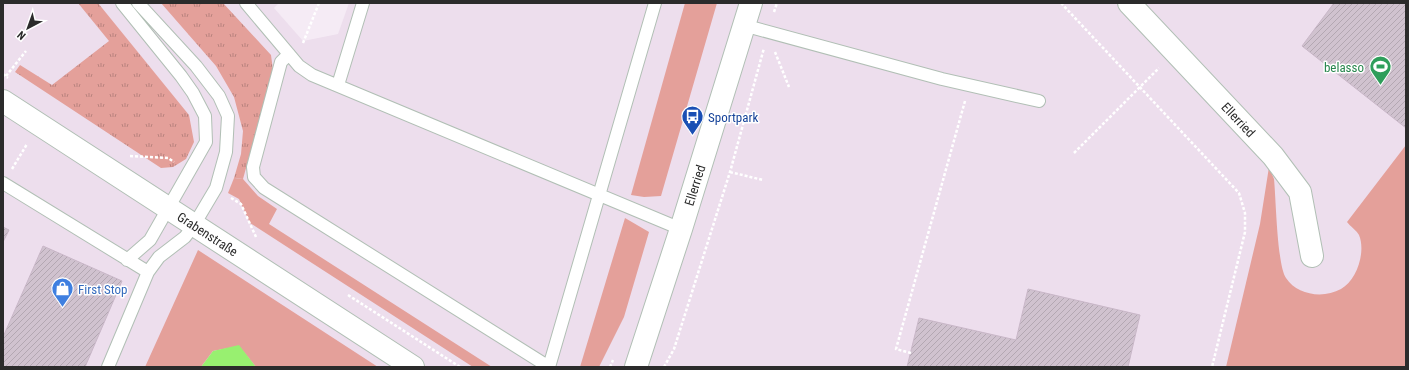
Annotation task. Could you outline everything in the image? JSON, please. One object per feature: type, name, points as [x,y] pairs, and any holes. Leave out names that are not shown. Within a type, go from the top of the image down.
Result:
[{"type":"street","name":"Ellerried","points":[[636,367],[681,229],[751,3]]},
{"type":"street","name":"Ellerried","points":[[1130,3],[1273,156],[1300,192],[1312,256]]},
{"type":"street","name":"Grabenstraße","points":[[3,101],[413,367]]},
{"type":"lane","points":[[122,3],[181,76],[205,116],[206,142],[150,240],[127,260]]},
{"type":"lane","points":[[108,367],[148,272],[159,257],[185,237],[194,225],[216,188],[226,152],[228,116],[219,96],[196,66],[138,3]]},
{"type":"lane","points":[[246,3],[299,66],[312,75],[681,229]]},
{"type":"lane","points":[[338,85],[363,3]]},
{"type":"lane","points":[[289,54],[281,62],[253,167],[254,177],[264,188],[549,367],[655,3]]},
{"type":"lane","points":[[743,25],[768,33],[969,86],[1039,101]]},
{"type":"lane","points":[[5,179],[127,260],[148,272]]},
{"type":"path","points":[[299,66],[303,41],[319,3]]},
{"type":"path","points":[[664,367],[674,349],[730,172],[777,3]]},
{"type":"path","points":[[1061,3],[1239,193],[1245,213],[1245,232],[1212,367]]},
{"type":"path","points":[[768,33],[789,87]]},
{"type":"path","points":[[6,76],[26,51]]},
{"type":"path","points":[[911,353],[896,349],[969,86]]},
{"type":"path","points":[[1074,153],[1141,88]]},
{"type":"path","points":[[5,179],[28,142]]},
{"type":"path","points":[[730,172],[764,180]]},
{"type":"green space","points":[[78,3],[98,3],[189,115],[194,142],[186,159],[173,167],[161,168],[15,72],[20,65],[52,85],[109,41]]},
{"type":"green space","points":[[161,3],[223,3],[271,55],[273,70],[243,179],[234,178],[241,154],[243,131],[234,97],[216,66]]},
{"type":"green space","points":[[685,3],[717,3],[661,196],[644,197],[631,195]]},
{"type":"green space","points":[[1406,145],[1406,367],[1226,367],[1260,224],[1269,167],[1274,179],[1277,231],[1283,271],[1286,278],[1291,284],[1303,292],[1311,294],[1326,294],[1341,289],[1347,285],[1356,272],[1361,257],[1361,242],[1358,233],[1347,222]]},
{"type":"green space","points":[[234,178],[243,179],[258,196],[277,209],[269,224],[492,367],[473,367],[250,223],[239,199],[228,193]]},
{"type":"green space","points":[[625,218],[649,232],[624,317],[599,367],[580,367]]},
{"type":"green space","points":[[198,250],[378,367],[256,367],[239,346],[213,351],[201,367],[145,367]]},
{"type":"shaded area","points":[[279,3],[349,3],[338,34],[303,41],[274,8]]},
{"type":"shaded area","points":[[239,345],[256,367],[201,367],[213,351]]},
{"type":"building","name":"belasso","points":[[1334,3],[1406,3],[1406,128],[1302,46]]},
{"type":"building","points":[[3,227],[9,230],[3,242]]},
{"type":"building","name":"First Stop","points":[[43,246],[122,281],[85,367],[3,367],[3,337]]},
{"type":"building","points":[[1028,289],[1140,315],[1128,367],[907,367],[919,318],[1016,340]]},
{"type":"place","name":"belasso","points":[[1380,86]]},
{"type":"place","name":"Sportpark","points":[[692,136]]},
{"type":"place","name":"First Stop","points":[[63,308]]}]
